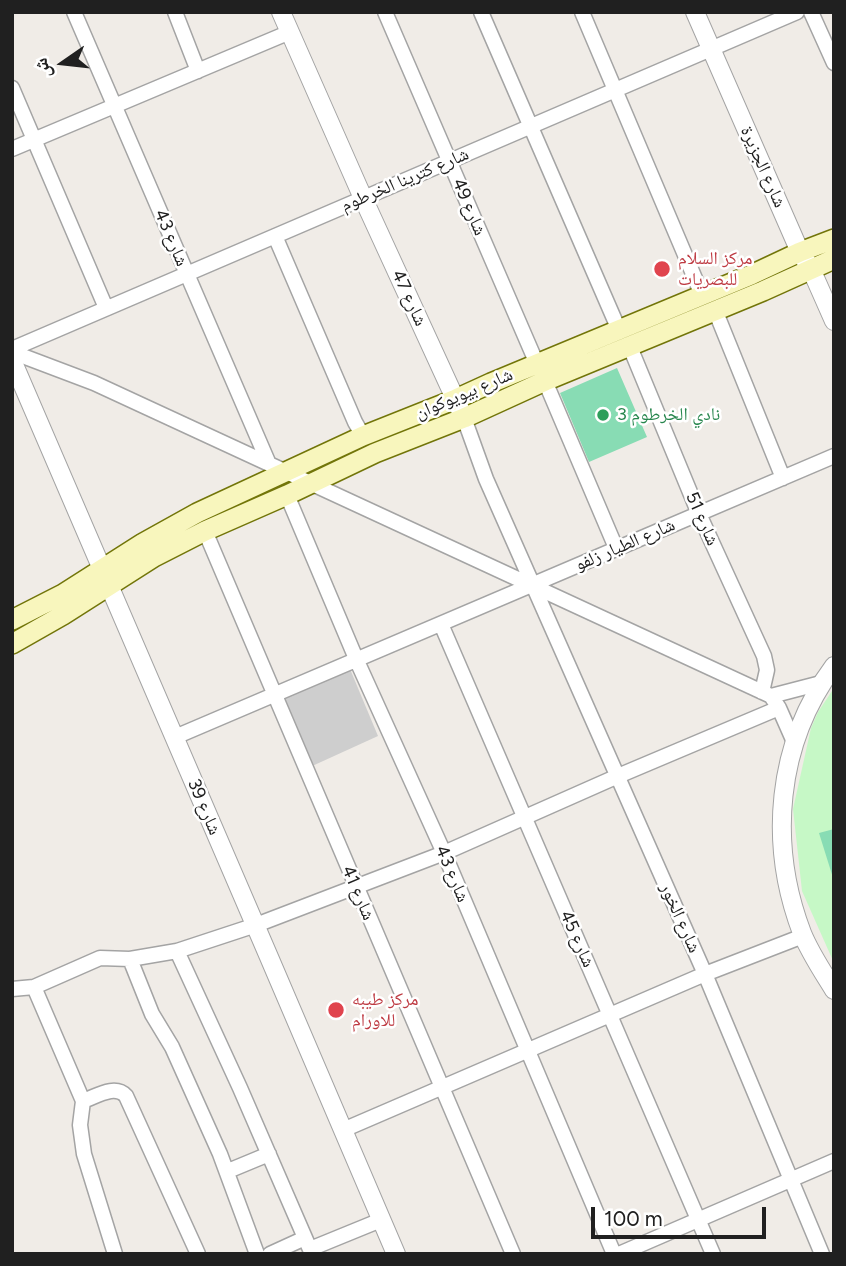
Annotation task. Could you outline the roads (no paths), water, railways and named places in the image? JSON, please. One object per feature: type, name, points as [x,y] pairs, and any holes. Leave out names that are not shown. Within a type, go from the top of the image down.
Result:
[{"type":"main road","name":"شارع بيويوكوان","points":[[107,576],[167,529],[277,468],[456,399],[630,347],[751,275],[834,239]]},
{"type":"main road","name":"شارع بيويوكوان","points":[[107,576],[375,453],[464,418],[619,330],[811,270],[834,259]]},
{"type":"main road","points":[[12,620],[63,594],[107,576]]},
{"type":"main road","points":[[12,644],[63,615],[107,576]]},
{"type":"street","name":"شارع 43","points":[[74,12],[187,274],[277,468]]},
{"type":"street","points":[[175,12],[198,71]]},
{"type":"street","name":"شارع 47","points":[[281,12],[456,399],[486,480],[532,585]]},
{"type":"street","name":"شارع 49","points":[[386,12],[616,548]]},
{"type":"street","points":[[481,12],[619,330]]},
{"type":"street","points":[[582,12],[783,478]]},
{"type":"street","name":"شارع الجزيرة","points":[[695,12],[800,252],[834,321]]},
{"type":"street","name":"شارع كترينا الخرطوم","points":[[12,350],[797,12]]},
{"type":"street","points":[[811,12],[834,63]]},
{"type":"street","points":[[12,149],[290,32]]},
{"type":"street","points":[[12,88],[106,308]]},
{"type":"street","points":[[275,236],[363,436]]},
{"type":"street","name":"شارع 51","points":[[630,347],[699,514],[764,656],[771,699]]},
{"type":"street","points":[[12,350],[94,383],[312,483],[771,699],[794,742]]},
{"type":"street","name":"شارع 39","points":[[12,360],[396,1254]]},
{"type":"street","name":"شارع الطيار زلفو","points":[[175,737],[834,457]]},
{"type":"street","name":"شارع 43","points":[[287,495],[616,1254]]},
{"type":"street","name":"شارع 41","points":[[205,531],[513,1254]]},
{"type":"street","name":"شارع الخور","points":[[532,585],[705,974],[822,1254]]},
{"type":"street","name":"شارع 45","points":[[442,624],[713,1254]]},
{"type":"street","points":[[834,666],[809,705],[794,742],[783,790],[781,840],[788,889],[803,936],[834,990]]},
{"type":"street","points":[[12,989],[34,986],[100,958],[130,959],[177,951],[256,925],[444,853],[618,775],[771,699],[821,683]]},
{"type":"street","points":[[343,1130],[705,974],[803,936]]},
{"type":"street","points":[[177,951],[309,1247]]},
{"type":"street","points":[[130,959],[152,1014],[172,1047],[228,1171],[257,1254]]},
{"type":"street","points":[[34,986],[83,1101],[80,1125],[84,1154],[115,1254]]},
{"type":"street","points":[[83,1101],[114,1090],[121,1091],[126,1096],[198,1254]]},
{"type":"street","points":[[228,1171],[269,1154]]},
{"type":"street","points":[[616,1254],[834,1161]]},
{"type":"street","points":[[270,1254],[309,1247],[382,1220]]},
{"type":"place","name":"مركز السلام للبصريات","points":[[662,269]]},
{"type":"place","name":"نادي الخرطوم 3","points":[[603,415]]},
{"type":"place","name":"مركز طيبه للاورام","points":[[336,1010]]}]
